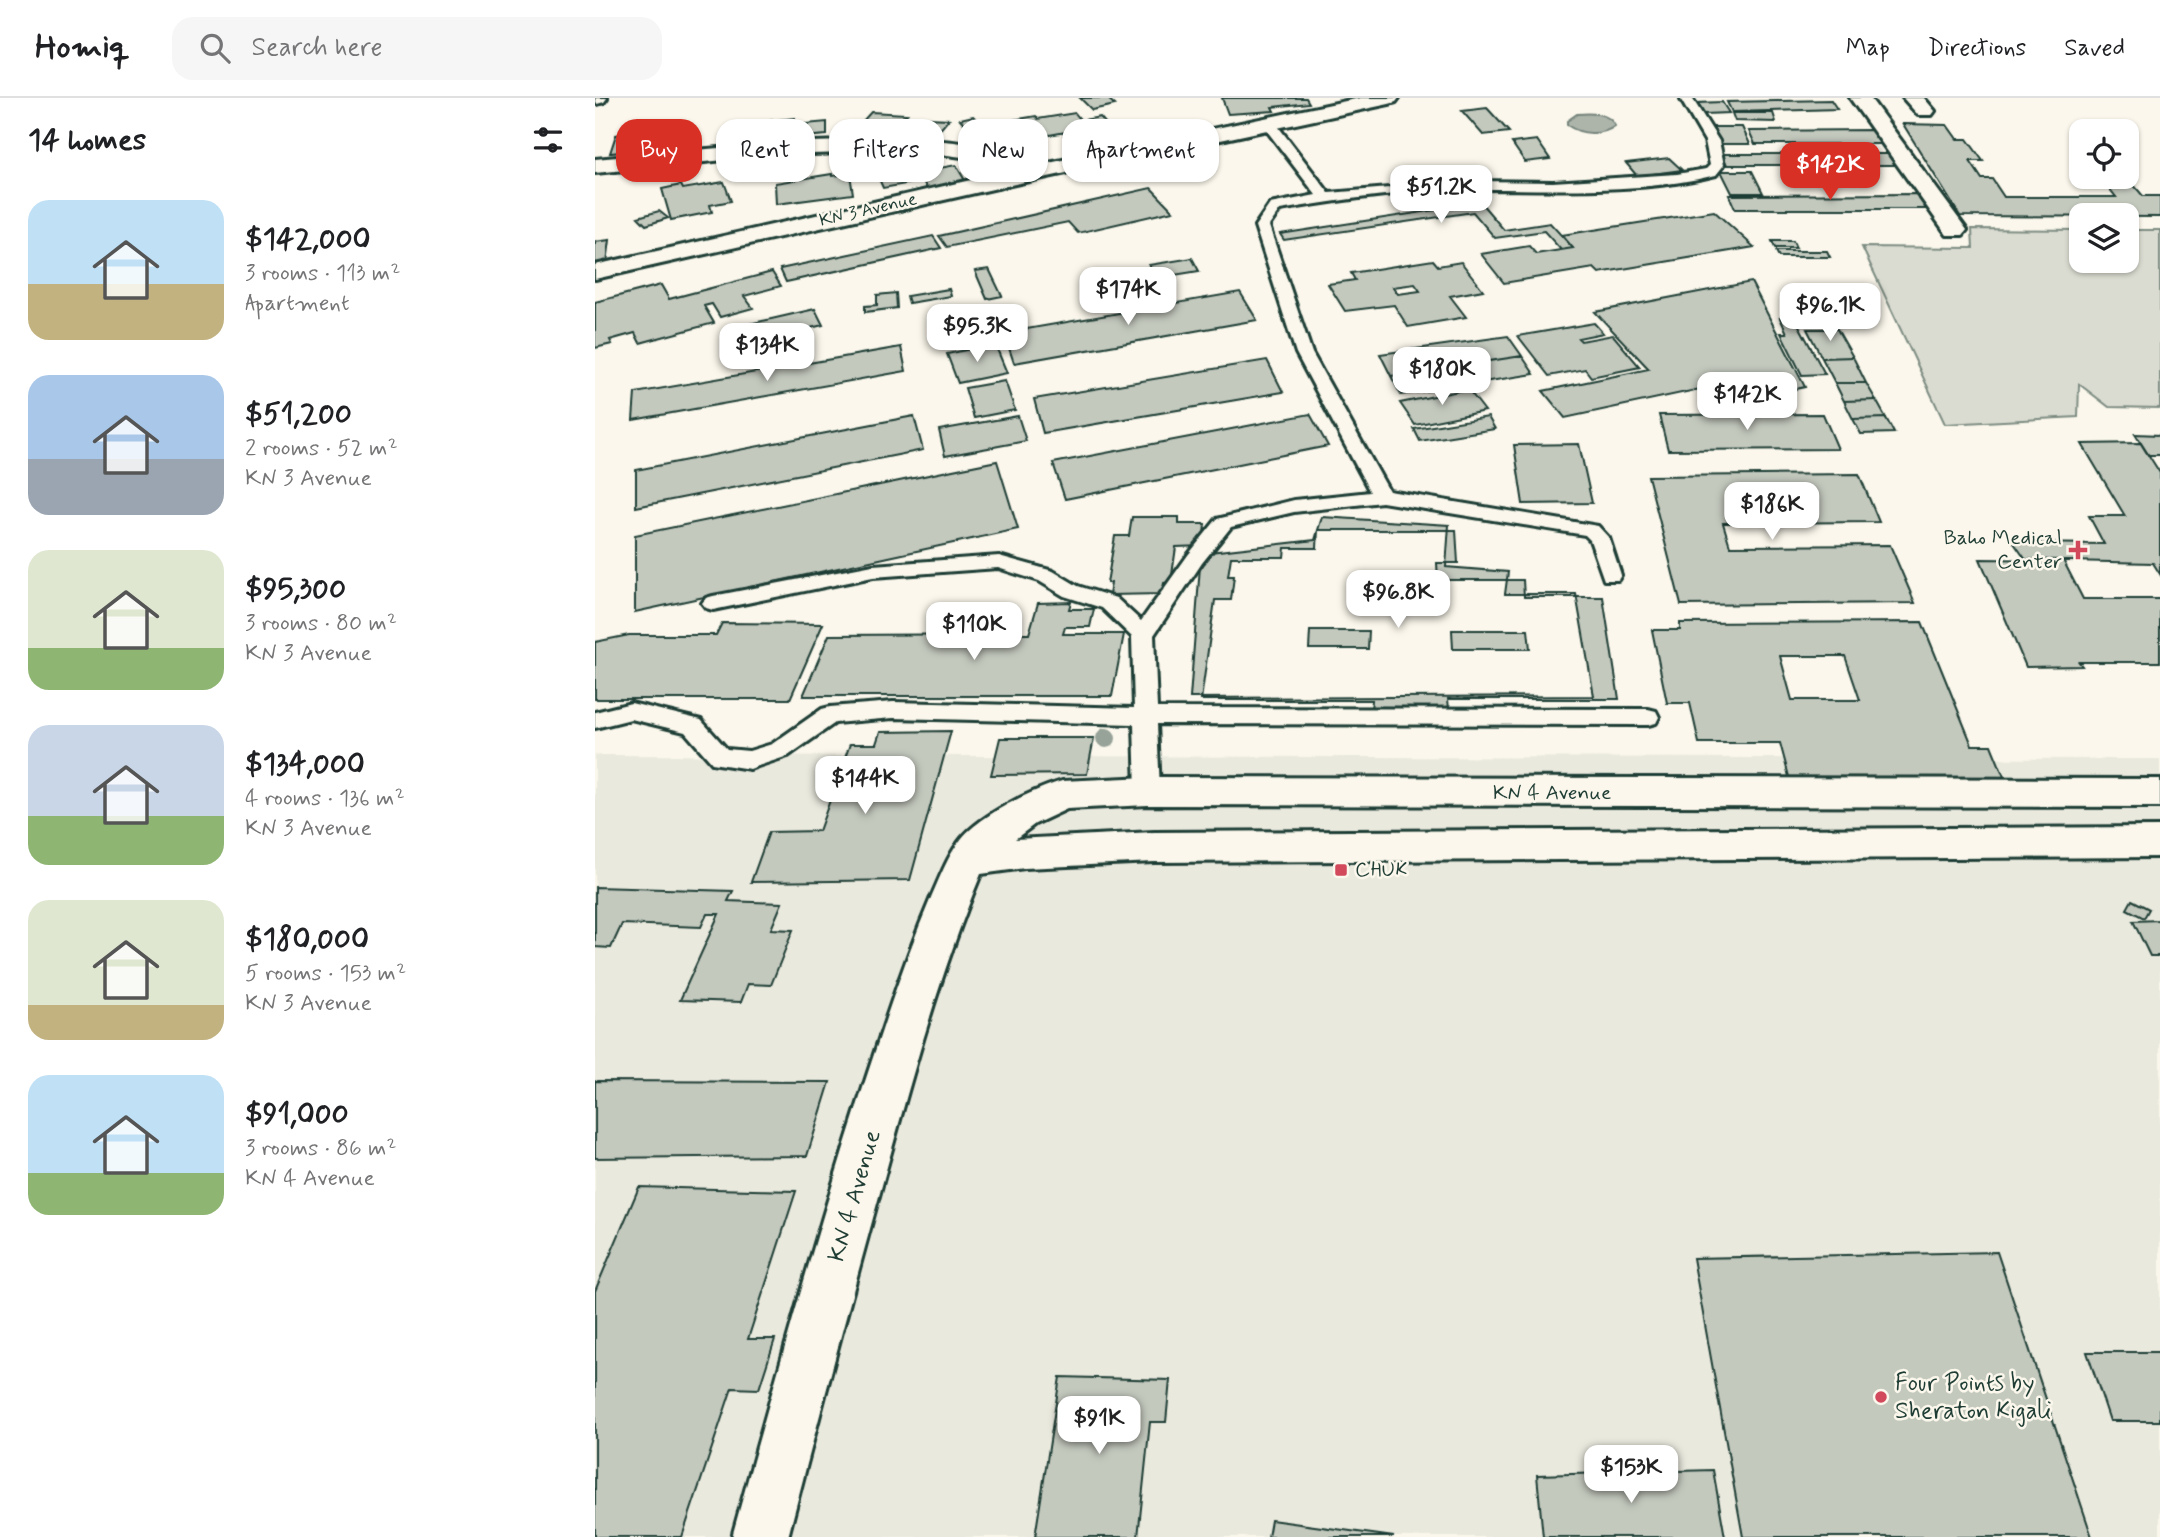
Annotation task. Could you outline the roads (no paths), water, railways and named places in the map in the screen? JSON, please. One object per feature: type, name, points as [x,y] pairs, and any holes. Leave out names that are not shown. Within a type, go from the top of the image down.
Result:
[{"type":"street","name":"KN 3 Avenue","points":[[1048,170],[1389,98]]},
{"type":"street","points":[[1860,98],[1955,230]]},
{"type":"street","points":[[595,166],[802,147],[917,145],[958,148]]},
{"type":"street","name":"KN 3 Avenue","points":[[595,272],[993,182]]},
{"type":"street","name":"KN 4 Avenue","points":[[760,1537],[804,1370],[897,1050],[932,943],[967,861],[978,846],[1021,814],[1062,795],[1148,791],[2160,793]]},
{"type":"street","points":[[967,861],[1025,853],[1154,847],[2160,842]]},
{"type":"lane","points":[[1382,496],[1304,353],[1262,226],[1275,207],[1325,198],[1407,189],[1475,185],[1553,186],[1711,172],[1717,165],[1716,155],[1707,133],[1687,100]]},
{"type":"lane","points":[[1269,124],[1325,198]]},
{"type":"lane","points":[[1148,791],[1143,635],[1195,559],[1224,523],[1294,506],[1382,496],[1591,530],[1598,538],[1611,575]]},
{"type":"lane","points":[[713,603],[873,571],[999,562],[1046,576],[1071,591],[1109,603],[1143,635]]},
{"type":"lane","points":[[595,720],[631,711],[692,726],[720,757],[750,760],[780,750],[830,715],[893,709],[1144,716],[1648,717]]},
{"type":"place","name":"Baho Medical Center","points":[[2078,550]]},
{"type":"place","name":"CHUK","points":[[1341,870]]},
{"type":"place","name":"Four Points by Sheraton Kigali","points":[[1881,1397]]}]
